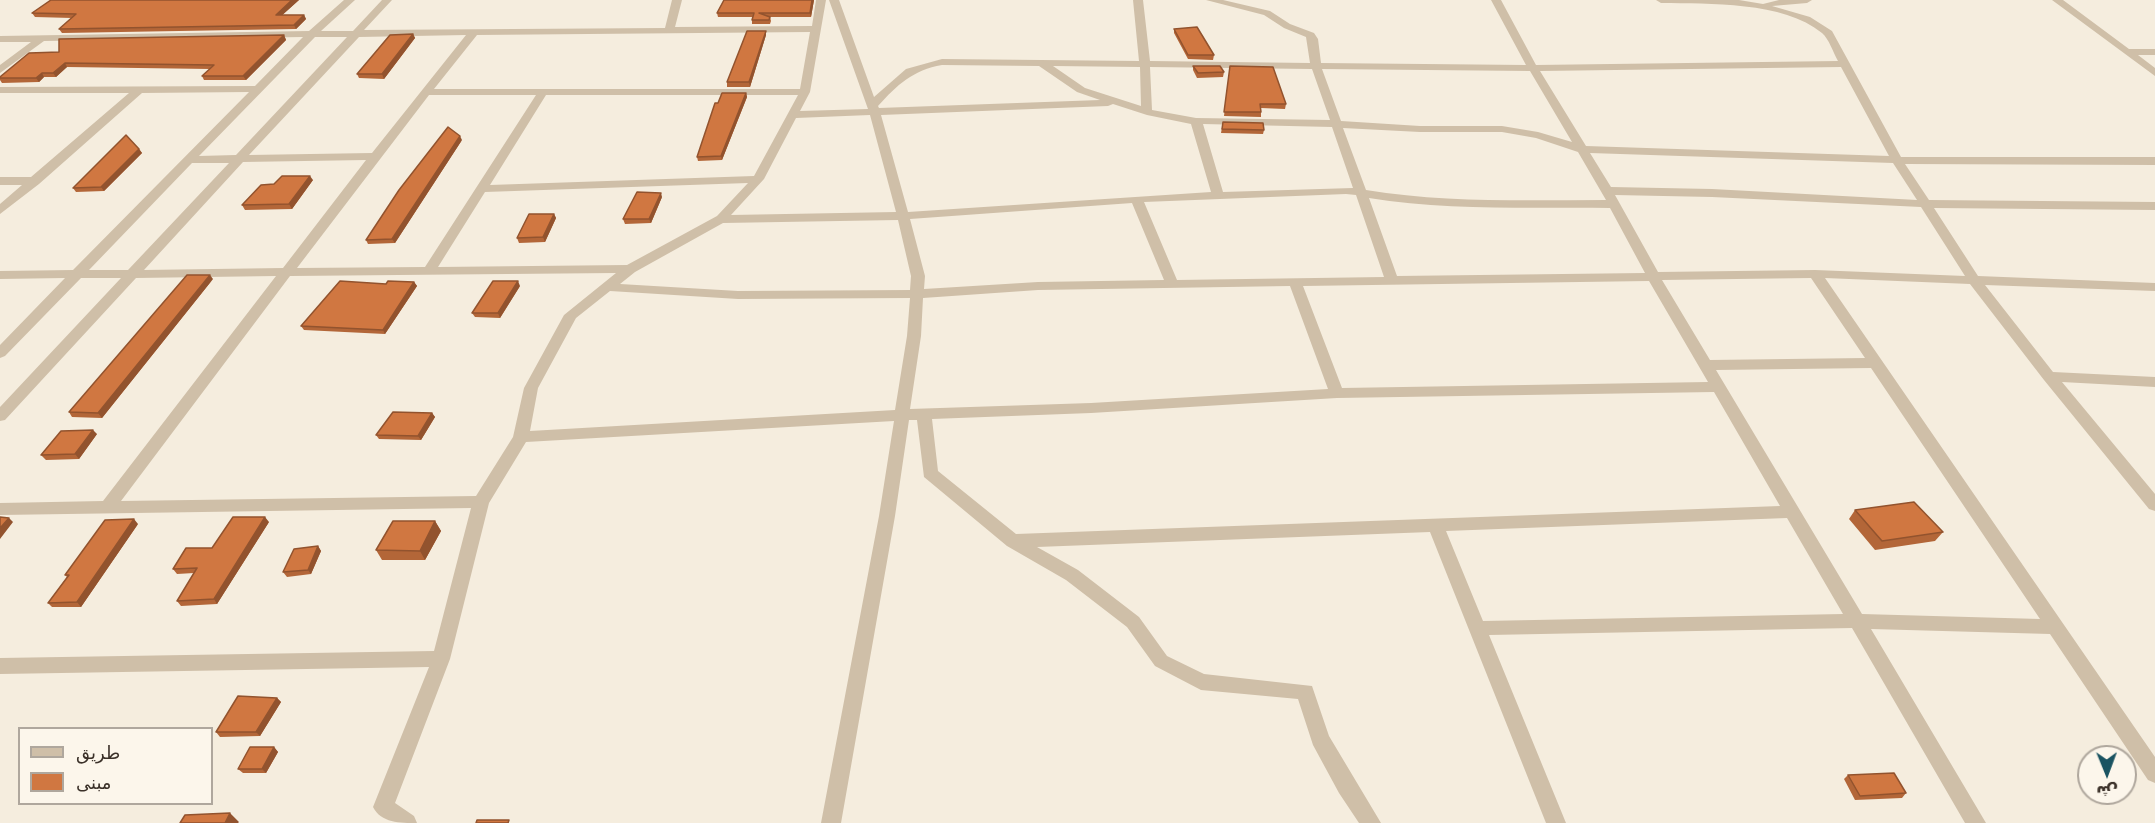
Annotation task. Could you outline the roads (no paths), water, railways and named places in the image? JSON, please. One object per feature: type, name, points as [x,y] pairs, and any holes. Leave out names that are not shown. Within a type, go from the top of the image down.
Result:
[{"type":"street","points":[[0,353],[257,88],[350,0]]},
{"type":"street","points":[[0,416],[387,0]]},
{"type":"street","points":[[669,30],[677,0]]},
{"type":"street","points":[[407,823],[383,807],[441,660],[480,502],[521,437],[531,388],[572,315],[630,269],[721,219],[758,179],[805,92],[821,0]]},
{"type":"street","points":[[831,823],[887,516],[903,416],[918,294],[918,276],[904,216],[874,109],[834,0]]},
{"type":"street","points":[[1138,0],[1145,64],[1147,112]]},
{"type":"street","points":[[1211,0],[1267,13],[1287,26],[1310,35],[1313,39],[1316,66],[1392,281]]},
{"type":"street","points":[[1496,0],[1515,38],[1535,68],[1653,276],[1976,823]]},
{"type":"street","points":[[1661,0],[1733,2],[1752,5],[1782,11],[1821,27],[1828,33],[1897,160],[1974,280],[2049,377],[2155,505]]},
{"type":"street","points":[[1752,5],[1807,0]]},
{"type":"street","points":[[2057,0],[2155,73]]},
{"type":"street","points":[[0,39],[816,29]]},
{"type":"street","points":[[106,508],[375,156],[474,32]]},
{"type":"street","points":[[0,70],[41,39]]},
{"type":"street","points":[[2128,52],[2155,52]]},
{"type":"street","points":[[874,109],[905,72],[918,66],[942,62],[1535,68],[1843,64]]},
{"type":"street","points":[[1040,62],[1081,90],[1147,112],[1196,121],[1337,124],[1420,129],[1502,129],[1538,135],[1581,149],[1897,160],[2155,160]]},
{"type":"street","points":[[0,90],[257,88]]},
{"type":"street","points":[[0,210],[139,90]]},
{"type":"street","points":[[425,92],[805,92]]},
{"type":"street","points":[[429,271],[543,92]]},
{"type":"street","points":[[792,115],[874,109],[1117,103]]},
{"type":"street","points":[[1196,121],[1218,196]]},
{"type":"street","points":[[189,160],[375,156]]},
{"type":"street","points":[[481,189],[758,179]]},
{"type":"street","points":[[0,181],[35,181]]},
{"type":"street","points":[[721,219],[904,216],[1136,199],[1359,191],[1392,198],[1424,200],[1610,198],[1712,193],[1926,204],[2155,206]]},
{"type":"street","points":[[1136,199],[1172,284]]},
{"type":"street","points":[[0,275],[630,269]]},
{"type":"street","points":[[1815,274],[2155,774]]},
{"type":"street","points":[[606,287],[719,295],[918,294],[1038,286],[1296,284],[1815,274],[2155,287]]},
{"type":"street","points":[[1296,284],[1337,393]]},
{"type":"street","points":[[1706,364],[1876,363]]},
{"type":"street","points":[[2049,377],[2155,382]]},
{"type":"street","points":[[521,437],[1337,393],[1719,387]]},
{"type":"street","points":[[924,415],[930,473],[1013,541],[1072,575],[1133,622],[1161,661],[1201,682],[1305,692],[1320,739],[1346,786],[1371,823]]},
{"type":"street","points":[[0,508],[480,502]]},
{"type":"street","points":[[1013,541],[1792,512]]},
{"type":"street","points":[[1436,524],[1556,823]]},
{"type":"street","points":[[1478,628],[1857,621],[2055,627]]},
{"type":"street","points":[[0,666],[441,660]]}]
